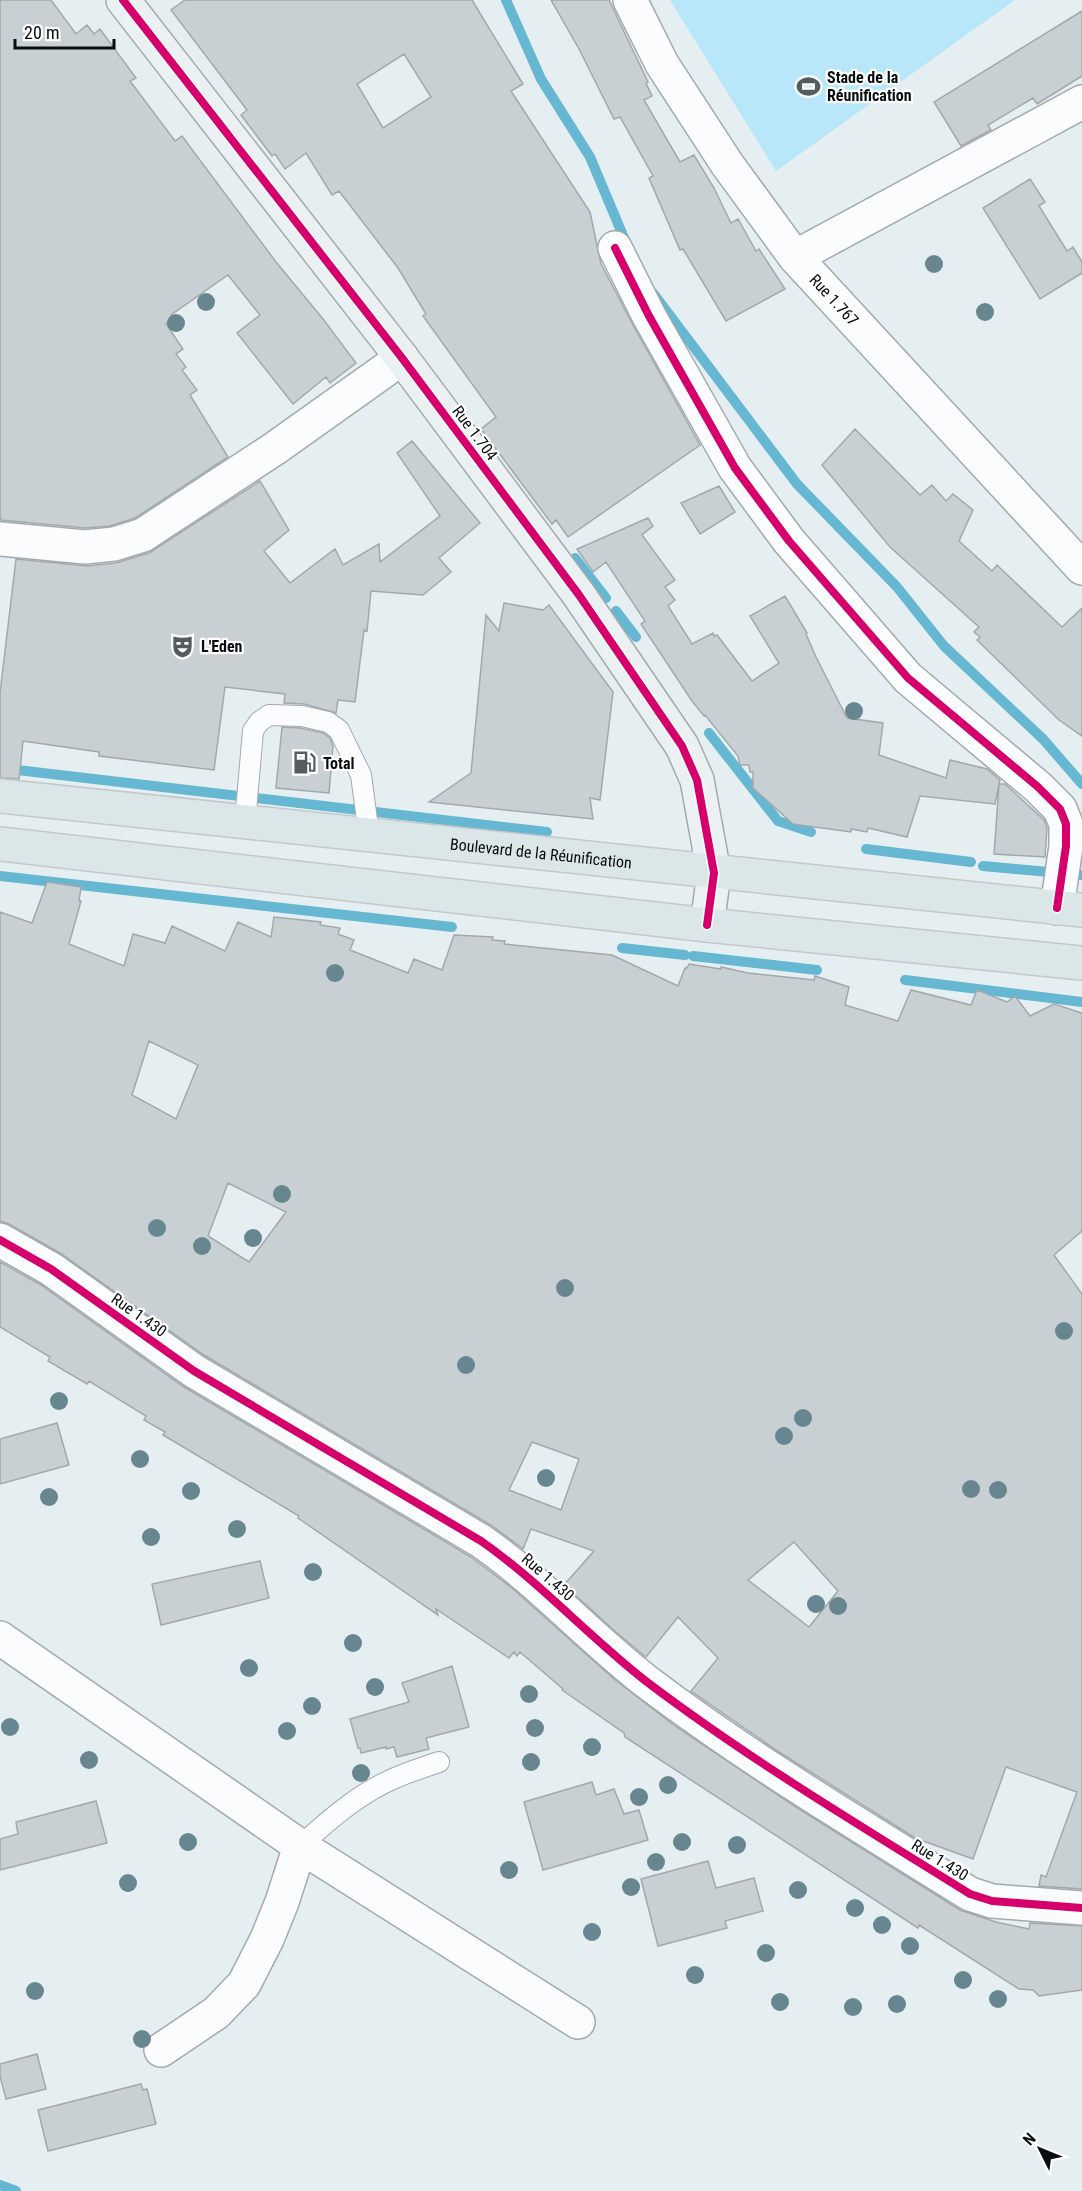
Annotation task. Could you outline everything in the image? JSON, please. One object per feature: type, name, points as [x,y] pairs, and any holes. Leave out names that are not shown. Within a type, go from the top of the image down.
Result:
[{"type":"main road","name":"Boulevard de la Réunification","points":[[0,796],[1070,909]]},
{"type":"main road","points":[[0,844],[707,925],[1082,963]]},
{"type":"street","name":"Rue 1.704","points":[[123,0],[402,358],[579,595],[682,746],[697,780],[714,873],[707,925]]},
{"type":"street","name":"Rue 1.767","points":[[630,0],[662,64],[727,164],[795,257],[1082,568]]},
{"type":"street","points":[[795,257],[1082,102]]},
{"type":"street","points":[[615,248],[649,316],[729,459],[789,541],[908,678],[1038,787],[1060,809],[1066,824],[1070,909]]},
{"type":"street","points":[[0,539],[86,547],[114,544],[143,535],[274,449],[402,358]]},
{"type":"street","name":"Rue 1.430","points":[[0,1240],[51,1269],[194,1371],[481,1540],[506,1558],[642,1678],[673,1701],[786,1779],[951,1882],[982,1899],[1082,1908]]},
{"type":"street","points":[[0,1638],[300,1846],[578,2022]]},
{"type":"street","points":[[161,2050],[216,2013],[244,1984],[267,1940],[300,1846]]},
{"type":"lane","points":[[245,822],[253,730],[269,715],[302,716],[328,722],[339,730],[361,775],[369,835]]},
{"type":"lane","points":[[300,1846],[329,1820],[360,1798],[393,1779],[439,1762]]},
{"type":"shaded area","name":"Stade de la Réunification","points":[[670,0],[1015,0],[776,171]]},
{"type":"building","points":[[0,0],[51,0],[76,34],[87,25],[94,34],[100,29],[136,78],[130,81],[175,141],[182,136],[276,262],[356,363],[330,383],[326,377],[293,404],[237,333],[260,315],[228,275],[171,315],[173,319],[166,324],[183,349],[176,354],[186,367],[182,370],[197,390],[190,395],[228,457],[135,518],[110,526],[85,528],[1,520],[0,516]]},
{"type":"building","points":[[185,0],[472,0],[523,84],[511,91],[590,212],[601,264],[700,445],[568,537],[556,520],[552,524],[481,429],[496,417],[423,316],[426,314],[398,268],[339,191],[332,195],[306,153],[285,169],[275,154],[272,156],[241,115],[247,110],[171,10]],"holes":[[[404,54],[431,97],[383,128],[357,84]]]},
{"type":"building","points":[[551,0],[609,0],[648,82],[646,83],[652,96],[644,100],[680,162],[694,155],[731,223],[738,219],[756,251],[759,249],[785,289],[726,321],[683,249],[680,250],[649,178],[653,176],[620,117],[614,119],[579,49]]},
{"type":"building","points":[[1082,11],[1082,76],[1037,104],[1033,98],[988,125],[991,130],[961,146],[934,102]]},
{"type":"building","points":[[1030,179],[1045,202],[1039,206],[1067,251],[1073,247],[1082,262],[1082,273],[1040,299],[983,208]]},
{"type":"building","points":[[855,429],[920,495],[932,485],[946,501],[953,494],[973,510],[959,541],[992,571],[997,565],[1062,627],[1082,608],[1082,736],[1059,720],[977,640],[980,637],[974,632],[979,627],[890,547],[822,465]]},
{"type":"building","points":[[412,441],[480,523],[439,558],[451,572],[423,595],[371,591],[355,702],[338,700],[336,713],[304,704],[284,703],[285,694],[225,687],[214,770],[99,756],[99,752],[23,741],[19,779],[0,778],[0,693],[16,559],[87,566],[116,563],[149,553],[260,481],[289,530],[264,551],[290,583],[335,549],[343,565],[379,544],[380,562],[440,516],[397,453]]},
{"type":"building","points":[[719,486],[735,512],[700,534],[681,503]]},
{"type":"building","points":[[648,518],[653,526],[642,535],[675,580],[665,587],[675,600],[668,606],[692,644],[713,633],[714,636],[717,635],[752,681],[779,663],[750,616],[785,596],[807,633],[816,657],[847,718],[883,723],[879,755],[946,778],[950,760],[987,769],[1000,780],[999,784],[1005,784],[1044,820],[1047,828],[1045,857],[994,854],[999,785],[995,804],[920,796],[907,837],[868,828],[867,832],[851,829],[851,832],[793,824],[753,788],[753,772],[750,772],[749,765],[740,765],[738,756],[692,701],[641,624],[645,621],[606,562],[593,572],[577,549]]},
{"type":"building","points":[[504,603],[543,610],[549,605],[613,692],[600,800],[590,798],[593,819],[429,802],[471,773],[486,615],[499,631]]},
{"type":"building","name":"Total","points":[[282,727],[323,733],[330,738],[333,746],[329,793],[276,788]]},
{"type":"building","points":[[47,882],[81,887],[79,901],[81,901],[69,944],[124,966],[133,934],[165,943],[172,926],[225,951],[238,922],[271,937],[274,917],[321,922],[320,925],[340,928],[338,934],[354,940],[350,950],[408,973],[414,959],[442,970],[454,935],[493,937],[492,940],[505,941],[504,944],[612,955],[678,986],[689,964],[814,980],[815,976],[849,987],[845,1005],[898,1021],[911,990],[971,1005],[977,990],[1007,1002],[1015,996],[1030,1016],[1054,1004],[1082,1013],[1082,1231],[1054,1255],[1082,1294],[1082,1889],[1039,1886],[1041,1875],[1046,1877],[1077,1792],[1006,1767],[973,1859],[915,1838],[776,1750],[691,1691],[718,1658],[678,1617],[646,1657],[617,1633],[564,1585],[594,1551],[531,1529],[523,1549],[491,1525],[204,1355],[60,1253],[0,1221],[0,912],[32,923]],"holes":[[[149,1041],[198,1065],[176,1119],[132,1095]],[[228,1183],[286,1212],[249,1262],[208,1236]],[[532,1442],[579,1459],[561,1510],[509,1490]],[[794,1542],[838,1591],[809,1627],[748,1580]]]},
{"type":"building","points":[[0,1262],[41,1285],[184,1387],[471,1557],[512,1588],[614,1679],[675,1726],[796,1807],[960,1910],[996,1922],[1029,1929],[1030,1923],[1082,1926],[1082,1990],[1039,1996],[1033,1990],[1019,1989],[919,1925],[918,1928],[625,1737],[624,1733],[562,1690],[520,1652],[517,1656],[514,1652],[509,1658],[436,1609],[438,1615],[298,1518],[299,1516],[163,1435],[165,1432],[144,1420],[146,1416],[89,1381],[87,1384],[48,1361],[50,1357],[0,1327]]},
{"type":"building","points":[[57,1423],[69,1465],[0,1484],[0,1439]]},
{"type":"building","points":[[260,1561],[269,1598],[161,1625],[152,1584]]},
{"type":"building","points":[[452,1666],[469,1727],[426,1738],[429,1749],[397,1757],[394,1747],[361,1753],[350,1719],[409,1702],[402,1683]]},
{"type":"building","points":[[592,1782],[596,1795],[614,1789],[624,1814],[639,1810],[648,1840],[543,1870],[524,1802]]},
{"type":"building","points":[[96,1801],[107,1843],[0,1870],[0,1839],[18,1834],[16,1822]]},
{"type":"building","points":[[708,1861],[716,1888],[754,1878],[763,1911],[725,1921],[727,1928],[658,1946],[641,1879]]},
{"type":"building","points":[[37,2054],[46,2089],[6,2099],[0,2076],[0,2064]]},
{"type":"building","points":[[141,2084],[143,2090],[147,2089],[156,2124],[48,2151],[38,2110]]},
{"type":"waterway","points":[[506,0],[541,79],[590,157],[627,245]]},
{"type":"waterway","points":[[653,293],[797,484],[897,587],[944,646],[1043,739],[1082,784]]},
{"type":"waterway","points":[[575,558],[606,598]]},
{"type":"waterway","points":[[616,611],[636,637]]},
{"type":"waterway","points":[[709,733],[778,821],[811,832]]},
{"type":"waterway","points":[[0,768],[547,832]]},
{"type":"waterway","points":[[866,849],[971,862]]},
{"type":"waterway","points":[[983,866],[1082,875]]},
{"type":"waterway","points":[[0,876],[452,927]]},
{"type":"waterway","points":[[622,948],[685,955]]},
{"type":"waterway","points":[[693,956],[817,970]]},
{"type":"waterway","points":[[905,980],[1082,1002]]},
{"type":"waterway","points":[[0,2185],[16,2191]]},
{"type":"cycle path","points":[[123,0],[402,358],[579,595],[682,746],[697,780],[714,873],[707,925]]},
{"type":"cycle path","points":[[615,248],[649,316],[735,468],[789,541],[908,678],[1038,787],[1060,809],[1066,824],[1066,846],[1057,908]]},
{"type":"cycle path","points":[[0,1240],[51,1269],[194,1371],[481,1541],[524,1574],[626,1665],[686,1711],[806,1792],[970,1894],[992,1901],[1082,1908]]},
{"type":"place","name":"Stade de la Réunification","points":[[809,86]]},
{"type":"place","name":"L'Eden","points":[[183,646]]},
{"type":"place","name":"Total","points":[[305,763]]}]
